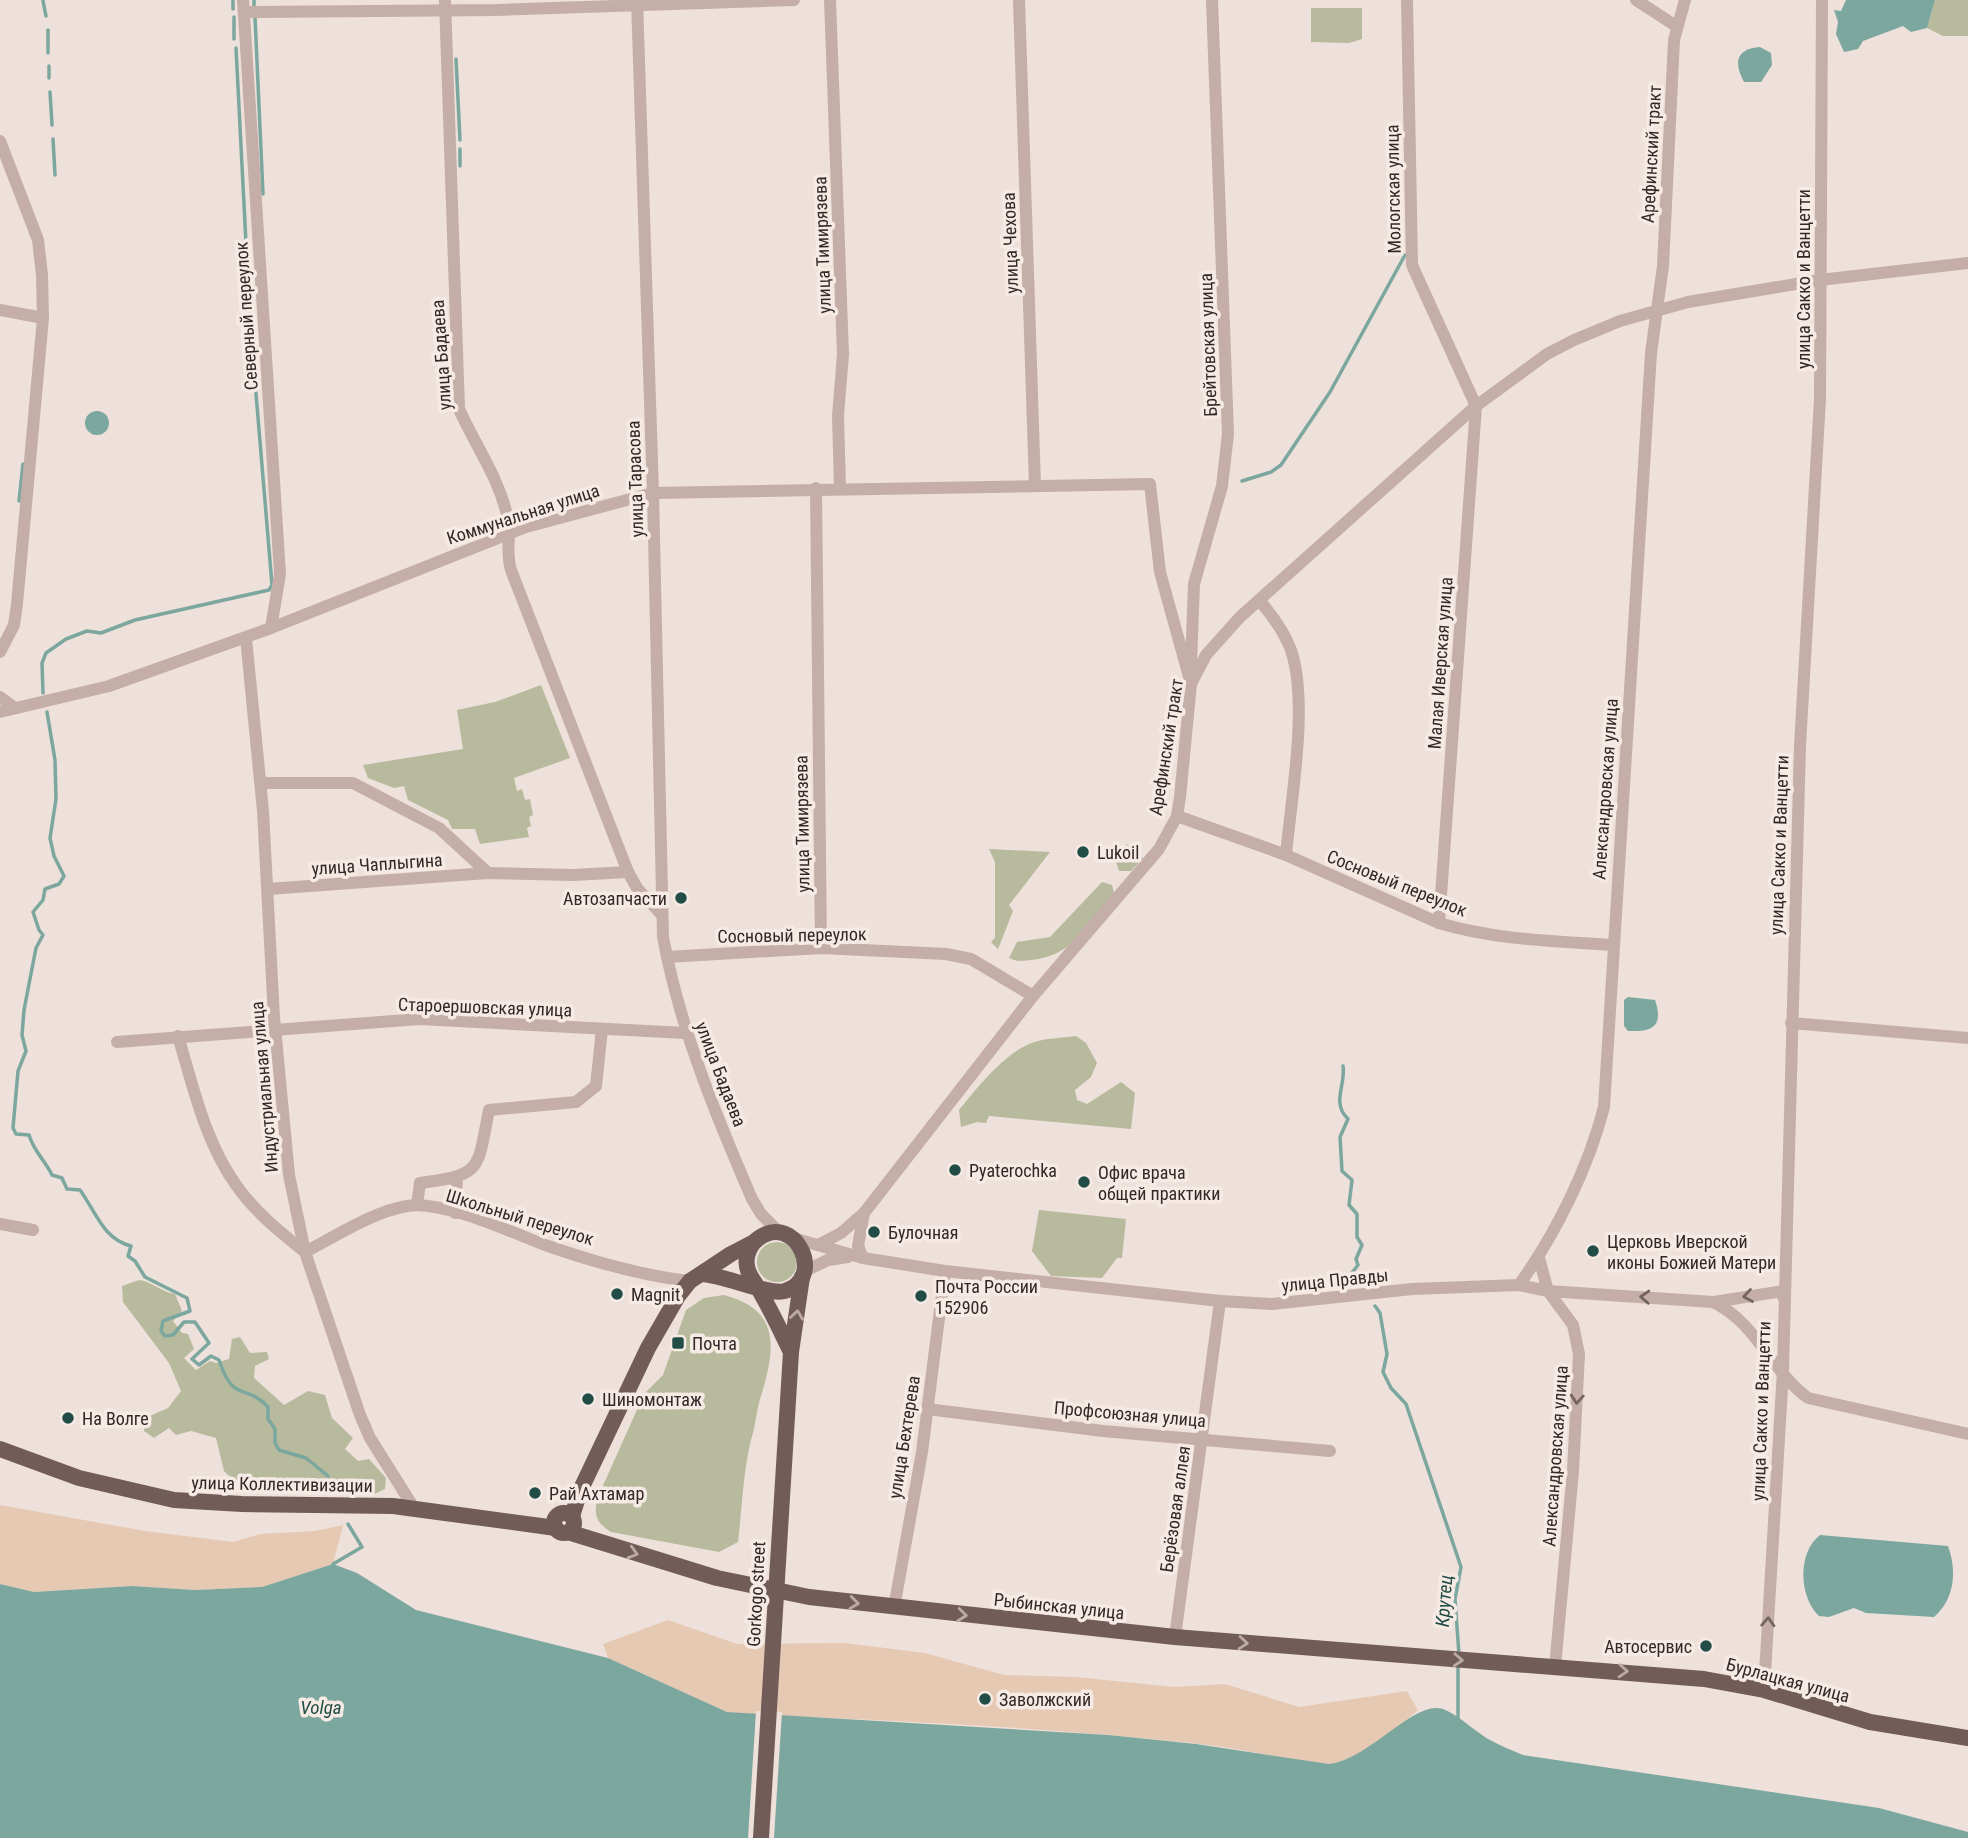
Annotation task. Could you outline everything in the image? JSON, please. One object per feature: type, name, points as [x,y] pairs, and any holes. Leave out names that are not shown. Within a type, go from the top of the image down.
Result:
[{"type":"main road","points":[[563,1521],[648,1348],[696,1277],[757,1240],[786,1235],[803,1249],[803,1274],[785,1291],[770,1292],[719,1275],[696,1277]]},
{"type":"main road","points":[[757,1240],[747,1254],[747,1268],[791,1352]]},
{"type":"main road","name":"Gorkogo street","points":[[761,1838],[791,1352],[803,1274]]},
{"type":"main road","name":"улица Коллективизации","points":[[0,1449],[79,1478],[174,1500],[218,1504],[369,1505],[414,1508],[528,1524],[563,1521]]},
{"type":"main road","name":"Рыбинская улица","points":[[563,1521],[756,1588],[894,1608],[1175,1637],[1555,1667]]},
{"type":"main road","name":"Бурлацкая улица","points":[[1555,1667],[1663,1674],[1764,1690],[1870,1722],[1968,1738]]},
{"type":"street","points":[[243,6],[794,0]]},
{"type":"street","name":"улица Тимирязева","points":[[830,0],[843,354],[838,416],[840,488]]},
{"type":"street","name":"улица Чехова","points":[[1019,0],[1035,485]]},
{"type":"street","name":"Брейтовская улица","points":[[1191,684],[1195,583],[1222,486],[1228,434],[1212,0]]},
{"type":"street","name":"Мологская улица","points":[[1407,0],[1412,265],[1476,406]]},
{"type":"street","points":[[1636,0],[1676,26]]},
{"type":"street","name":"Арефинский тракт","points":[[1655,310],[1663,266],[1676,26],[1685,0]]},
{"type":"street","name":"улица Сакко и Ванцетти","points":[[1764,1690],[1783,1371],[1783,1291],[1800,746],[1819,399],[1822,0]]},
{"type":"street","name":"улица Тарасова","points":[[637,3],[653,493],[661,914],[667,957]]},
{"type":"street","name":"улица Бадаева","points":[[445,4],[458,400],[463,417],[488,461],[508,517],[507,558],[511,570],[628,872],[636,888],[661,914]]},
{"type":"street","name":"Северный переулок","points":[[243,6],[280,574],[271,628]]},
{"type":"street","points":[[0,141],[38,240],[43,318],[15,614],[9,639],[0,652]]},
{"type":"street","name":"Арефинский тракт","points":[[818,1245],[841,1233],[864,1213],[1033,996],[1149,863],[1177,816],[1191,684],[1197,668],[1220,637],[1476,406],[1511,379],[1565,345],[1620,321],[1655,310],[1820,281],[1968,263]]},
{"type":"street","points":[[0,310],[43,318]]},
{"type":"street","name":"Александровская улица","points":[[1519,1285],[1539,1258],[1592,1148],[1604,1107],[1655,310]]},
{"type":"street","name":"Малая Иверская улица","points":[[1439,923],[1476,406]]},
{"type":"street","name":"Коммунальная улица","points":[[0,712],[109,687],[246,638],[508,534],[579,511],[653,493],[816,488],[1150,484],[1160,572],[1191,684]]},
{"type":"street","name":"улица Тимирязева","points":[[816,488],[821,948]]},
{"type":"street","points":[[1259,600],[1285,636],[1292,654],[1299,709],[1286,855]]},
{"type":"street","name":"Индустриальная улица","points":[[246,638],[261,783],[275,1028],[289,1175],[305,1252],[360,1415],[370,1438],[414,1508]]},
{"type":"street","points":[[0,697],[15,708]]},
{"type":"street","name":"улица Чаплыгина","points":[[261,783],[353,783],[420,816],[488,873]]},
{"type":"street","name":"Сосновый переулок","points":[[1177,816],[1286,855],[1439,923],[1522,939],[1613,945]]},
{"type":"street","name":"улица Чаплыгина","points":[[268,889],[488,873],[583,875],[628,872]]},
{"type":"street","name":"Сосновый переулок","points":[[667,957],[821,948],[958,957],[993,970],[1033,996]]},
{"type":"street","name":"улица Бадаева","points":[[667,957],[685,1033],[752,1199],[761,1214],[786,1235]]},
{"type":"street","name":"Староершовская улица","points":[[117,1042],[421,1019],[685,1033]]},
{"type":"street","points":[[1791,1023],[1968,1038]]},
{"type":"street","points":[[417,1205],[420,1183],[457,1178],[472,1171],[477,1163],[489,1110],[576,1102],[596,1086],[602,1029]]},
{"type":"street","points":[[178,1036],[204,1122],[234,1182],[264,1218],[305,1252]]},
{"type":"street","points":[[455,1213],[457,1178]]},
{"type":"street","name":"улица Бадаева","points":[[752,1199],[757,1240]]},
{"type":"street","name":"Школьный переулок","points":[[305,1252],[388,1212],[417,1205],[455,1213],[521,1233],[544,1244],[648,1275],[696,1277]]},
{"type":"street","points":[[863,1258],[858,1245],[864,1213]]},
{"type":"street","points":[[0,1224],[33,1230]]},
{"type":"street","name":"улица Правды","points":[[786,1235],[863,1258],[945,1271],[1220,1301],[1272,1304],[1412,1289],[1519,1285],[1548,1291],[1713,1302],[1727,1308],[1745,1324],[1795,1388],[1808,1398],[1968,1434]]},
{"type":"street","name":"улица Правды","points":[[803,1274],[828,1260],[863,1258]]},
{"type":"street","name":"Александровская улица","points":[[1539,1258],[1548,1291],[1573,1325],[1579,1373],[1555,1667]]},
{"type":"street","name":"улица Бехтерева","points":[[894,1608],[927,1409],[945,1271]]},
{"type":"street","points":[[1713,1302],[1783,1291]]},
{"type":"street","name":"Берёзовая аллея","points":[[1175,1637],[1220,1301]]},
{"type":"street","name":"Профсоюзная улица","points":[[927,1409],[1103,1431],[1330,1451]]},
{"type":"green space","points":[[1935,0],[1968,0],[1968,36],[1943,36],[1927,28]]},
{"type":"green space","points":[[1311,8],[1362,8],[1362,39],[1349,43],[1311,42]]},
{"type":"green space","points":[[541,685],[570,758],[514,778],[517,791],[522,789],[525,800],[530,799],[533,815],[529,817],[531,826],[527,828],[529,837],[480,844],[475,829],[452,829],[448,820],[408,800],[404,786],[394,788],[368,778],[363,765],[463,749],[457,710],[495,702]]},
{"type":"green space","points":[[1127,844],[1143,858],[1131,871],[1119,871],[1115,859]]},
{"type":"green space","points":[[989,849],[1050,852],[1009,905],[1013,911],[998,949],[991,942],[995,938],[995,862]]},
{"type":"green space","points":[[1102,882],[1112,885],[1114,893],[1079,937],[1046,957],[1023,961],[1009,958],[1017,942],[1050,937]]},
{"type":"green space","points":[[1076,1036],[1086,1043],[1097,1063],[1091,1077],[1075,1090],[1077,1100],[1087,1104],[1121,1082],[1135,1093],[1131,1129],[989,1116],[986,1123],[977,1122],[961,1127],[959,1110],[992,1072],[1012,1054],[1037,1041]]},
{"type":"green space","points":[[1039,1210],[1126,1219],[1122,1258],[1117,1258],[1102,1278],[1051,1276],[1032,1251]]},
{"type":"green space","points":[[777,1242],[791,1248],[797,1262],[791,1276],[777,1282],[763,1276],[757,1262],[763,1248]]},
{"type":"green space","points":[[139,1280],[175,1294],[182,1311],[173,1321],[182,1333],[188,1334],[194,1349],[184,1358],[196,1370],[210,1361],[216,1363],[229,1359],[232,1339],[240,1337],[250,1353],[267,1352],[269,1359],[255,1366],[254,1378],[284,1405],[308,1391],[325,1395],[332,1418],[353,1438],[345,1449],[358,1461],[369,1459],[386,1478],[385,1489],[372,1495],[242,1488],[224,1471],[216,1438],[191,1431],[176,1435],[169,1428],[154,1438],[144,1431],[145,1418],[168,1408],[181,1391],[169,1363],[123,1302],[122,1286]]},
{"type":"green space","points":[[724,1295],[744,1302],[758,1312],[770,1337],[768,1369],[746,1465],[738,1542],[719,1552],[611,1532],[597,1518],[597,1499],[644,1394],[663,1375],[686,1310],[704,1298]]},
{"type":"sand","points":[[0,1505],[145,1531],[233,1542],[260,1534],[315,1531],[343,1525],[333,1564],[262,1587],[195,1590],[132,1586],[34,1592],[0,1584]]},
{"type":"sand","name":"Заволжский","points":[[668,1620],[737,1644],[845,1643],[925,1653],[1004,1675],[1076,1677],[1174,1687],[1225,1684],[1299,1707],[1407,1691],[1418,1710],[1366,1751],[1329,1764],[1209,1745],[1135,1737],[1022,1728],[739,1714],[727,1712],[608,1658],[603,1644]]},
{"type":"water","points":[[1846,0],[1935,0],[1927,28],[1911,32],[1903,26],[1863,41],[1858,49],[1844,52],[1836,34],[1838,22],[1834,10],[1841,11]]},
{"type":"water","points":[[1760,47],[1771,53],[1772,65],[1761,82],[1744,82],[1739,69],[1739,58],[1746,51]]},
{"type":"water","points":[[97,411],[106,414],[109,423],[106,432],[97,435],[88,432],[85,423],[88,414]]},
{"type":"water","points":[[1628,997],[1655,1000],[1658,1016],[1654,1026],[1628,1031],[1624,1026],[1624,1000]]},
{"type":"water","points":[[1820,1535],[1948,1546],[1953,1575],[1946,1602],[1934,1617],[1866,1613],[1854,1608],[1829,1617],[1819,1616],[1807,1598],[1803,1575],[1807,1553]]},
{"type":"water","name":"Volga","points":[[333,1564],[357,1573],[416,1610],[608,1658],[727,1712],[1108,1735],[1196,1744],[1329,1764],[1360,1752],[1419,1713],[1432,1708],[1443,1709],[1488,1739],[1523,1755],[1879,1808],[1968,1832],[1968,1838],[0,1838],[0,1584],[34,1592],[132,1586],[195,1590],[262,1587]]},
{"type":"pier","points":[[756,1711],[782,1712],[774,1838],[748,1838]]},
{"type":"waterway","points":[[233,0],[233,9]]},
{"type":"waterway","points":[[254,0],[254,6]]},
{"type":"waterway","points":[[43,1],[46,16]]},
{"type":"waterway","points":[[234,17],[234,39]]},
{"type":"waterway","points":[[255,17],[263,194]]},
{"type":"waterway","points":[[48,30],[48,53]]},
{"type":"waterway","points":[[43,693],[42,663],[46,653],[66,639],[87,631],[101,633],[135,620],[269,590],[272,585],[250,322],[236,48]]},
{"type":"waterway","points":[[456,59],[460,140]]},
{"type":"waterway","points":[[49,66],[49,78]]},
{"type":"waterway","points":[[50,92],[52,125]]},
{"type":"waterway","points":[[53,139],[55,175]]},
{"type":"waterway","points":[[460,149],[460,166]]},
{"type":"waterway","points":[[1242,481],[1271,472],[1281,465],[1330,392],[1405,255]]},
{"type":"waterway","points":[[19,501],[23,464]]},
{"type":"waterway","points":[[47,712],[55,760],[56,799],[50,838],[54,856],[64,876],[59,884],[45,889],[43,900],[33,912],[43,935],[36,948],[24,1010],[22,1035],[26,1051],[18,1071],[13,1128],[16,1134],[29,1135],[52,1175],[62,1178],[67,1189],[80,1190],[107,1231],[131,1246],[128,1256],[135,1261],[145,1277],[187,1298],[190,1311],[163,1321],[161,1331],[165,1336],[173,1335],[184,1322],[195,1322],[209,1343],[192,1359],[199,1365],[211,1356],[219,1360],[224,1374],[235,1388],[253,1395],[268,1407],[268,1419],[275,1429],[275,1443],[279,1450],[306,1458],[328,1476]]},
{"type":"waterway","points":[[1343,1066],[1340,1107],[1348,1119],[1340,1137],[1342,1171],[1352,1180],[1349,1205],[1357,1214],[1357,1237],[1362,1245],[1356,1259],[1358,1265],[1351,1274],[1352,1281]]},
{"type":"waterway","name":"Крутец","points":[[1375,1306],[1380,1313],[1387,1354],[1383,1372],[1391,1388],[1406,1404],[1461,1567],[1455,1599],[1459,1655]]},
{"type":"waterway","points":[[333,1568],[333,1564],[362,1547],[348,1524]]},
{"type":"waterway","name":"Крутец","points":[[1458,1666],[1458,1721]]},
{"type":"place","name":"Lukoil","points":[[1083,852]]},
{"type":"place","name":"Автозапчасти","points":[[681,898]]},
{"type":"place","name":"Pyaterochka","points":[[955,1170]]},
{"type":"place","name":"Офис врача общей практики","points":[[1084,1182]]},
{"type":"place","name":"Булочная","points":[[874,1232]]},
{"type":"place","name":"Церковь Иверской иконы Божией Матери","points":[[1593,1251]]},
{"type":"place","name":"Magnit","points":[[617,1294]]},
{"type":"place","name":"Почта России 152906","points":[[921,1296]]},
{"type":"place","name":"Почта","points":[[678,1343]]},
{"type":"place","name":"Шиномонтаж","points":[[588,1399]]},
{"type":"place","name":"На Волге","points":[[68,1418]]},
{"type":"place","name":"Рай Ахтамар","points":[[535,1493]]},
{"type":"place","name":"Автосервис","points":[[1706,1646]]},
{"type":"place","name":"Заволжский","points":[[985,1699]]}]
